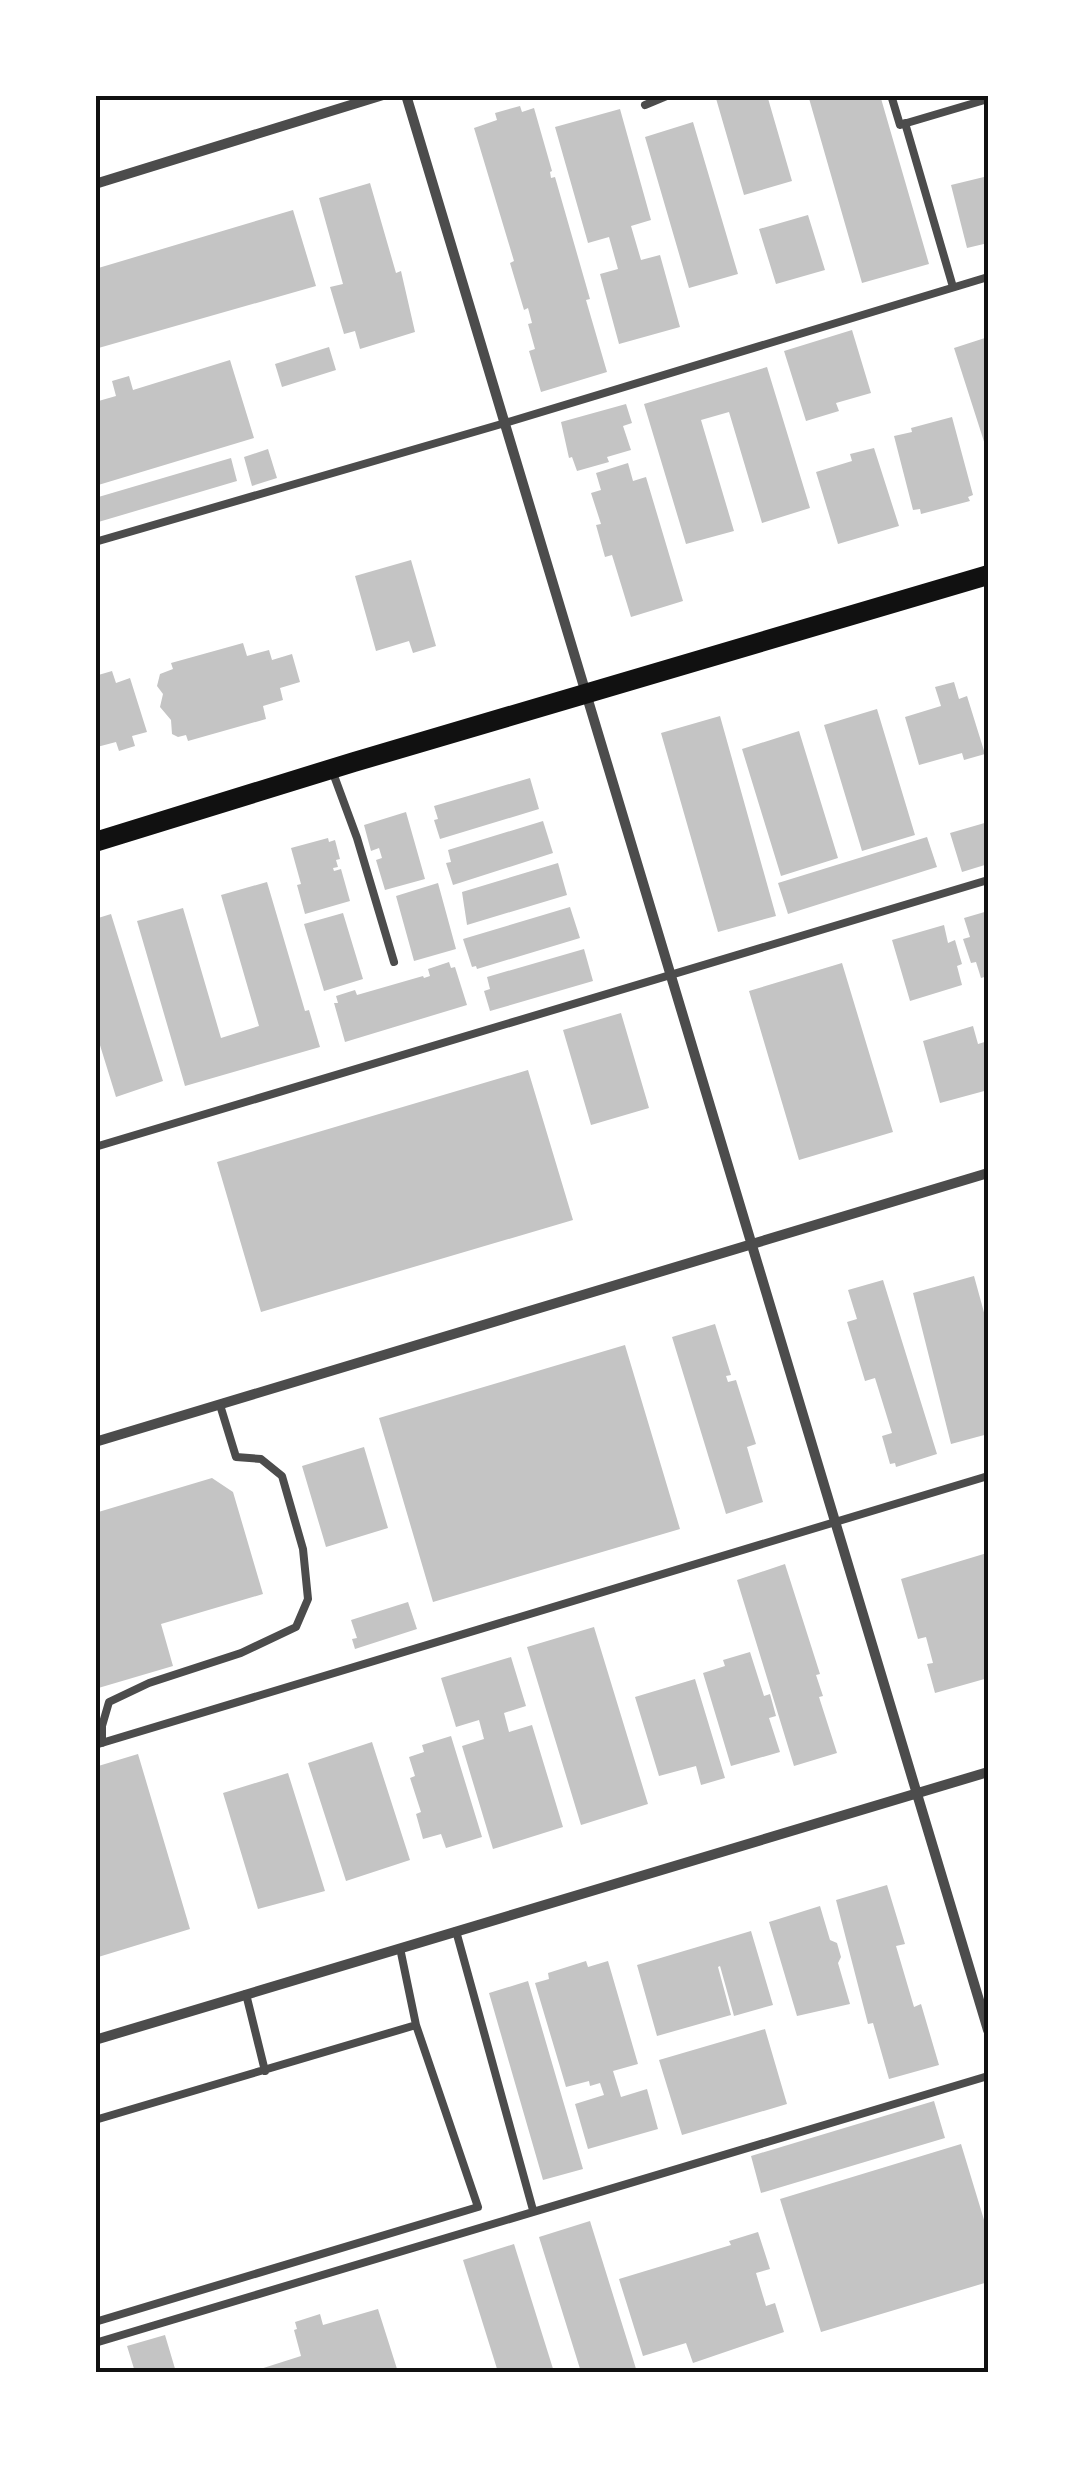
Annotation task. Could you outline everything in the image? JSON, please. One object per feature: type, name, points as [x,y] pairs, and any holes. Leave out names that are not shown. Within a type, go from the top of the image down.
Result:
[{"type":"main road","points":[[95,842],[331,768],[988,575]]},
{"type":"street","points":[[95,184],[383,95]]},
{"type":"street","points":[[406,95],[988,2030]]},
{"type":"street","points":[[95,1442],[988,1173]]},
{"type":"street","points":[[95,2040],[988,1772]]},
{"type":"lane","points":[[645,105],[669,95]]},
{"type":"lane","points":[[892,95],[900,124],[988,99]]},
{"type":"lane","points":[[905,123],[953,287]]},
{"type":"lane","points":[[95,542],[988,277]]},
{"type":"lane","points":[[331,768],[394,962]]},
{"type":"lane","points":[[95,1147],[988,880]]},
{"type":"lane","points":[[220,1405],[236,1457],[262,1459],[282,1476],[303,1549],[308,1599],[296,1627],[241,1654],[149,1683],[109,1702],[99,1744],[988,1476]]},
{"type":"lane","points":[[456,1931],[533,2210]]},
{"type":"lane","points":[[95,2322],[478,2207],[416,2024],[400,1948]]},
{"type":"lane","points":[[246,1994],[265,2071]]},
{"type":"lane","points":[[95,2120],[416,2024]]},
{"type":"lane","points":[[95,2343],[988,2076]]},
{"type":"building","points":[[715,95],[767,95],[792,181],[744,195]]},
{"type":"building","points":[[808,95],[880,95],[929,264],[862,283]]},
{"type":"building","points":[[520,106],[522,112],[534,108],[551,178],[555,177],[590,299],[586,300],[607,372],[541,392],[529,351],[535,349],[528,324],[532,323],[528,308],[524,310],[510,263],[514,261],[474,128],[497,120],[495,113]]},
{"type":"building","points":[[620,109],[651,220],[631,226],[641,260],[660,255],[680,327],[619,344],[600,274],[618,269],[609,237],[588,243],[555,127]]},
{"type":"building","points":[[693,122],[738,274],[689,288],[645,137]]},
{"type":"building","points":[[988,176],[988,243],[967,248],[951,185]]},
{"type":"building","points":[[370,183],[396,273],[401,271],[415,332],[360,349],[355,331],[344,334],[330,287],[343,284],[319,198]]},
{"type":"building","points":[[293,210],[316,286],[95,349],[95,269]]},
{"type":"building","points":[[808,215],[825,270],[776,284],[759,229]]},
{"type":"building","points":[[852,330],[871,393],[836,403],[839,411],[806,421],[784,351]]},
{"type":"building","points":[[988,337],[988,450],[987,451],[954,348]]},
{"type":"building","points":[[329,347],[336,370],[282,387],[275,364]]},
{"type":"building","points":[[230,360],[254,438],[95,486],[95,402],[116,396],[112,381],[129,376],[133,390]]},
{"type":"building","points":[[767,367],[810,508],[762,523],[729,412],[701,420],[734,531],[686,544],[644,404]]},
{"type":"building","points":[[626,404],[632,423],[623,426],[631,450],[607,457],[609,462],[577,471],[572,457],[569,458],[561,422]]},
{"type":"building","points":[[952,417],[973,495],[968,497],[970,501],[921,514],[920,509],[913,510],[894,436]]},
{"type":"building","points":[[874,448],[899,526],[838,544],[816,472],[852,461],[850,454]]},
{"type":"building","points":[[268,449],[277,478],[252,486],[244,457]]},
{"type":"building","points":[[231,458],[237,481],[95,523],[95,498]]},
{"type":"building","points":[[628,463],[633,481],[646,477],[683,601],[631,617],[612,555],[605,557],[596,525],[601,524],[591,493],[601,490],[596,473]]},
{"type":"building","points":[[411,560],[436,646],[413,653],[409,641],[376,651],[355,576]]},
{"type":"building","points":[[243,643],[247,656],[269,650],[272,660],[292,654],[300,682],[280,688],[283,700],[263,706],[266,719],[188,741],[186,735],[172,734],[171,720],[160,707],[160,674],[173,669],[171,663]]},
{"type":"building","points":[[112,671],[116,683],[130,678],[147,732],[132,736],[135,746],[119,751],[116,742],[97,747],[95,740],[95,676]]},
{"type":"building","points":[[954,682],[959,699],[967,696],[985,754],[964,760],[962,753],[919,765],[905,717],[941,706],[935,687]]},
{"type":"building","points":[[877,709],[915,835],[862,851],[824,725]]},
{"type":"building","points":[[720,716],[776,916],[718,932],[661,733]]},
{"type":"building","points":[[799,731],[838,858],[781,876],[742,749]]},
{"type":"building","points":[[530,778],[539,809],[440,839],[434,806]]},
{"type":"building","points":[[406,812],[425,879],[385,890],[376,860],[382,858],[379,848],[371,851],[364,825]]},
{"type":"building","points":[[543,821],[553,853],[453,885],[446,863],[451,862],[448,850]]},
{"type":"building","points":[[988,822],[988,864],[962,872],[950,833]]},
{"type":"building","points":[[927,837],[937,867],[788,914],[778,883]]},
{"type":"building","points":[[328,838],[329,842],[335,840],[340,859],[336,860],[338,867],[333,868],[341,869],[350,901],[305,914],[291,848]]},
{"type":"building","points":[[558,863],[567,895],[467,925],[462,892]]},
{"type":"building","points":[[267,882],[305,1011],[309,1010],[320,1047],[185,1086],[137,921],[183,908],[221,1038],[259,1026],[221,895]]},
{"type":"building","points":[[438,883],[456,949],[414,961],[396,896]]},
{"type":"building","points":[[570,907],[580,938],[477,969],[472,967],[463,939]]},
{"type":"building","points":[[988,911],[988,976],[981,978],[963,939],[970,937],[964,918]]},
{"type":"building","points":[[343,913],[363,979],[324,991],[304,924]]},
{"type":"building","points":[[111,914],[163,1081],[116,1097],[95,1029],[95,919]]},
{"type":"building","points":[[944,925],[948,943],[955,940],[962,964],[957,966],[962,985],[910,1001],[892,940]]},
{"type":"building","points":[[584,949],[593,981],[490,1011],[484,991],[490,989],[487,977]]},
{"type":"building","points":[[449,962],[451,968],[455,967],[467,1005],[345,1042],[334,1003],[338,1003],[336,996],[355,990],[357,995],[424,978],[430,976],[428,969]]},
{"type":"building","points":[[842,963],[893,1132],[799,1160],[749,991]]},
{"type":"building","points":[[621,1013],[649,1108],[591,1125],[563,1030]]},
{"type":"building","points":[[973,1026],[978,1044],[988,1041],[988,1090],[940,1103],[923,1041]]},
{"type":"building","points":[[528,1070],[573,1220],[261,1312],[217,1162]]},
{"type":"building","points":[[974,1276],[988,1327],[988,1434],[951,1444],[913,1293]]},
{"type":"building","points":[[883,1280],[937,1454],[896,1467],[895,1463],[890,1464],[882,1436],[892,1433],[875,1378],[865,1381],[847,1322],[857,1319],[848,1290]]},
{"type":"building","points":[[715,1324],[731,1375],[726,1376],[728,1382],[736,1380],[756,1444],[747,1447],[763,1502],[726,1514],[672,1337]]},
{"type":"building","points":[[625,1345],[680,1529],[433,1602],[379,1418]]},
{"type":"building","points":[[364,1447],[388,1528],[326,1547],[302,1466]]},
{"type":"building","points":[[212,1478],[233,1492],[263,1594],[161,1624],[173,1666],[95,1689],[95,1513]]},
{"type":"building","points":[[987,1553],[988,1678],[935,1693],[927,1664],[933,1663],[926,1637],[918,1639],[901,1579]]},
{"type":"building","points":[[785,1564],[820,1674],[816,1675],[823,1696],[819,1697],[837,1753],[794,1766],[737,1580]]},
{"type":"building","points":[[408,1602],[417,1629],[355,1649],[352,1639],[357,1638],[351,1620]]},
{"type":"building","points":[[594,1627],[648,1804],[581,1825],[527,1647]]},
{"type":"building","points":[[750,1652],[764,1696],[770,1694],[776,1716],[769,1718],[780,1752],[731,1766],[703,1673],[725,1666],[723,1660]]},
{"type":"building","points":[[511,1657],[526,1706],[504,1713],[509,1732],[532,1725],[563,1827],[493,1849],[462,1746],[484,1739],[479,1720],[456,1727],[441,1678]]},
{"type":"building","points":[[695,1679],[725,1778],[701,1785],[696,1766],[659,1776],[635,1697]]},
{"type":"building","points":[[451,1736],[482,1837],[446,1848],[441,1834],[423,1839],[409,1757],[424,1752],[422,1745]]},
{"type":"building","points":[[372,1742],[410,1860],[346,1881],[308,1763]]},
{"type":"building","points":[[138,1754],[190,1929],[95,1958],[95,1767]]},
{"type":"building","points":[[288,1773],[325,1891],[258,1909],[223,1793]]},
{"type":"building","points":[[887,1885],[905,1944],[896,1946],[914,2007],[921,2004],[939,2065],[889,2079],[873,2023],[868,2024],[836,1900]]},
{"type":"building","points":[[820,1906],[830,1940],[837,1943],[841,1957],[838,1963],[850,2004],[797,2016],[769,1922]]},
{"type":"building","points":[[751,1931],[773,2005],[734,2016],[720,1966],[731,2015],[657,2036],[637,1965]]},
{"type":"building","points":[[586,1961],[588,1967],[608,1961],[638,2064],[613,2071],[621,2097],[647,2089],[658,2129],[588,2149],[575,2104],[604,2095],[600,2083],[590,2086],[589,2081],[566,2087],[535,1983],[549,1979],[548,1973]]},
{"type":"building","points":[[528,1981],[583,2169],[543,2180],[489,1993]]},
{"type":"building","points":[[765,2029],[787,2104],[682,2135],[659,2060]]},
{"type":"building","points":[[934,2101],[945,2138],[761,2193],[751,2156]]},
{"type":"building","points":[[961,2144],[988,2233],[988,2282],[821,2332],[780,2199]]},
{"type":"building","points":[[590,2221],[637,2372],[581,2372],[539,2237]]},
{"type":"building","points":[[758,2232],[770,2269],[756,2273],[766,2306],[775,2303],[784,2332],[693,2363],[686,2343],[643,2356],[619,2279],[731,2245],[729,2241]]},
{"type":"building","points":[[514,2244],[554,2372],[498,2372],[463,2260]]},
{"type":"building","points":[[378,2309],[398,2372],[251,2372],[301,2356],[295,2322],[320,2314],[323,2325]]},
{"type":"building","points":[[165,2335],[176,2372],[135,2372],[127,2346]]}]
